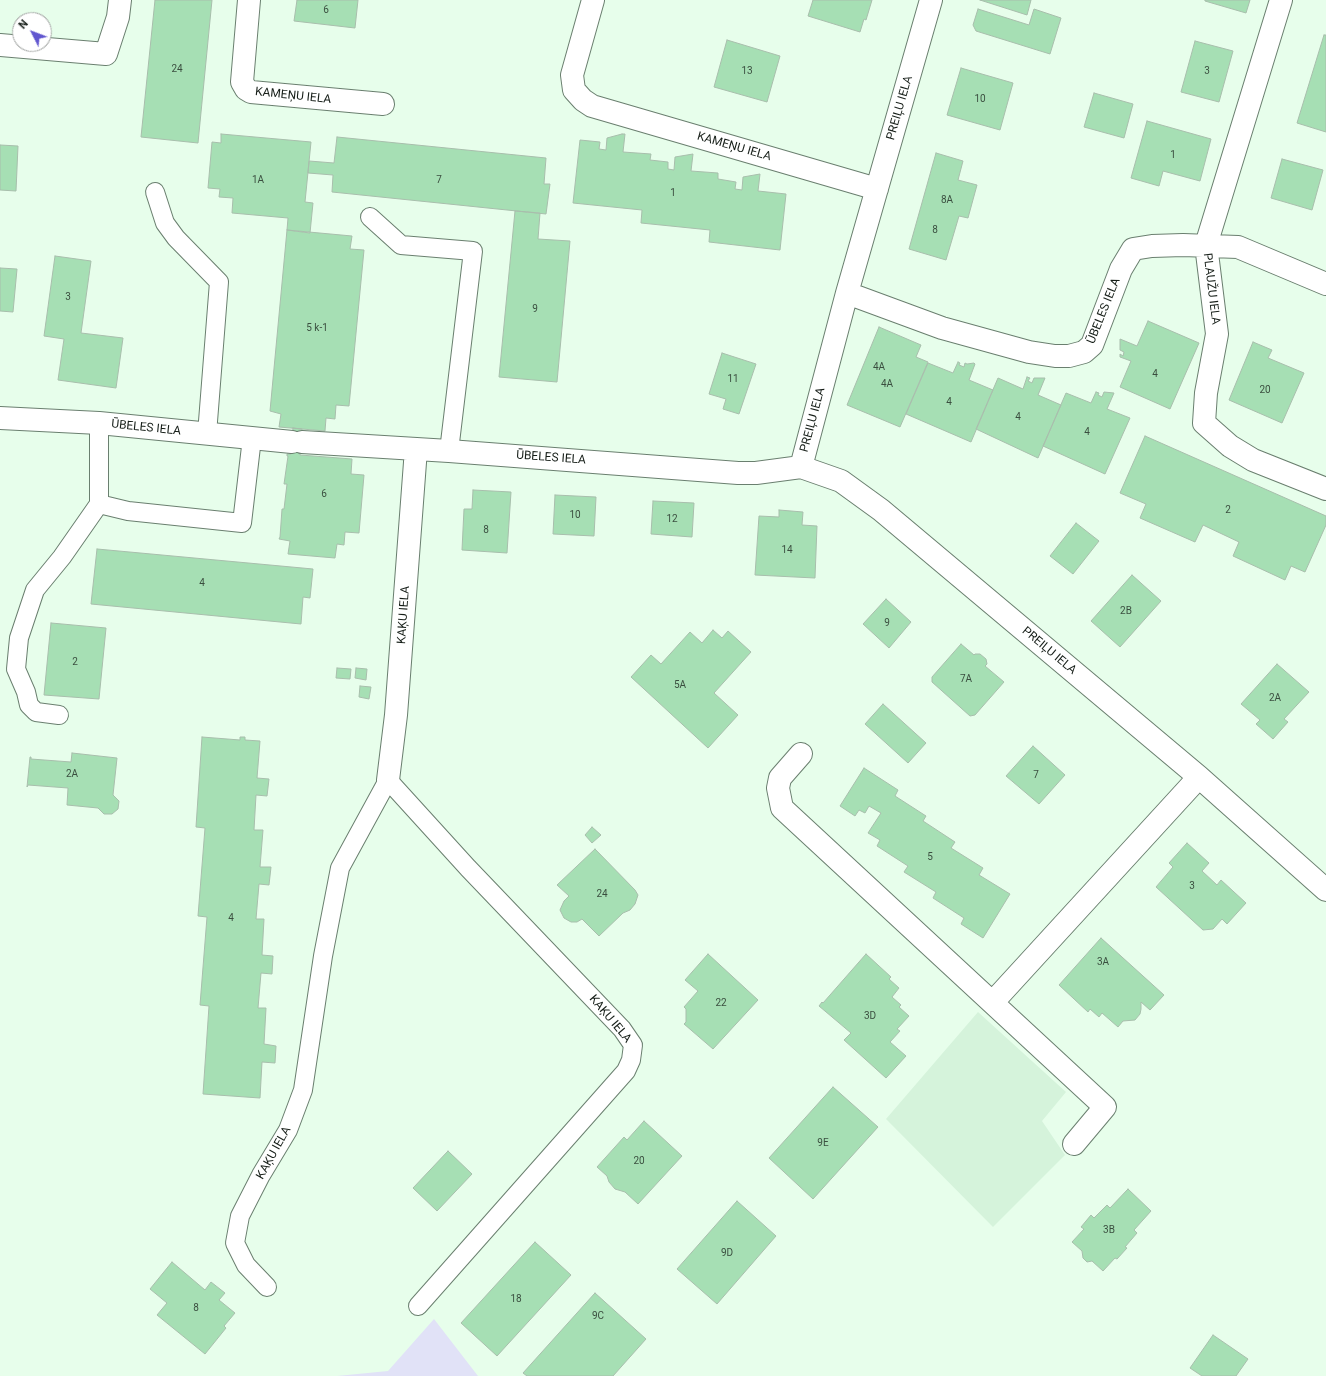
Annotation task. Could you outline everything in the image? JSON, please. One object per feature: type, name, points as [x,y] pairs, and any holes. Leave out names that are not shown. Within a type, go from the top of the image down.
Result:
[{"type":"street","points":[[0,45],[106,54],[118,17],[120,0]]},
{"type":"street","name":"KAMEŅU IELA","points":[[249,0],[242,82],[246,89],[251,92],[383,104]]},
{"type":"street","name":"KAMEŅU IELA","points":[[593,0],[572,75],[574,90],[583,100],[592,106],[877,189]]},
{"type":"street","name":"PREIĻU IELA","points":[[931,0],[847,293],[801,467],[841,481],[881,510],[1200,777],[1326,890]]},
{"type":"street","name":"PLAUŽU IELA","points":[[1281,0],[1206,245],[1216,334],[1206,393],[1204,423],[1230,446],[1253,460],[1326,489]]},
{"type":"street","name":"ŪBELES IELA","points":[[847,293],[950,330],[1029,352],[1055,356],[1069,356],[1084,352],[1092,345],[1121,269],[1133,249],[1152,246],[1206,245],[1238,247],[1326,284]]},
{"type":"street","name":"ŪBELES IELA","points":[[0,418],[99,423],[297,442],[449,451],[738,473],[756,473],[801,467]]},
{"type":"street","name":"KAĶU IELA","points":[[388,780],[396,715],[416,449]]},
{"type":"street","points":[[801,754],[780,778],[778,788],[782,808],[1105,1107],[1074,1144]]},
{"type":"street","points":[[993,1002],[1200,777]]},
{"type":"lane","points":[[155,192],[165,223],[176,238],[219,282],[207,434]]},
{"type":"lane","points":[[370,217],[401,244],[473,251],[449,451]]},
{"type":"lane","points":[[59,715],[36,712],[29,705],[26,692],[16,669],[19,638],[35,590],[62,557],[99,504],[99,423]]},
{"type":"lane","points":[[99,504],[128,511],[242,523],[252,438]]},
{"type":"lane","name":"KAĶU IELA","points":[[267,1287],[246,1265],[235,1243],[240,1216],[261,1175],[288,1130],[303,1090],[323,956],[340,868],[388,780],[468,868],[622,1029],[633,1046],[631,1060],[626,1071],[418,1306]]},
{"type":"shaded area","points":[[978,1012],[1066,1092],[1042,1121],[1065,1155],[993,1227],[886,1119]]},
{"type":"shaded area","points":[[434,1319],[478,1376],[337,1376],[388,1371]]},
{"type":"building","points":[[155,0],[212,0],[198,143],[141,137]]},
{"type":"building","points":[[297,0],[358,0],[355,28],[294,21]]},
{"type":"building","points":[[813,0],[872,0],[866,20],[864,19],[860,32],[808,16]]},
{"type":"building","points":[[980,0],[1031,0],[1027,15]]},
{"type":"building","points":[[1205,0],[1250,0],[1246,13]]},
{"type":"building","points":[[978,9],[1029,25],[1034,9],[1061,18],[1050,54],[976,31],[973,25]]},
{"type":"building","points":[[1324,35],[1326,35],[1326,132],[1297,123]]},
{"type":"building","points":[[727,40],[780,56],[767,102],[714,87]]},
{"type":"building","points":[[1195,41],[1233,51],[1219,102],[1181,92]]},
{"type":"building","points":[[961,68],[1013,83],[1000,130],[947,115]]},
{"type":"building","points":[[1094,93],[1133,104],[1124,138],[1084,127]]},
{"type":"building","points":[[1147,121],[1211,139],[1200,181],[1163,171],[1159,186],[1131,178]]},
{"type":"building","points":[[221,134],[311,142],[305,202],[313,203],[310,233],[287,230],[288,218],[232,213],[233,198],[219,197],[220,189],[208,188],[212,142],[221,143]]},
{"type":"building","points":[[625,134],[623,152],[651,154],[650,160],[668,162],[668,169],[674,170],[675,157],[693,154],[691,171],[718,173],[718,179],[736,182],[735,189],[742,190],[743,177],[760,174],[758,191],[786,194],[780,250],[709,242],[710,230],[641,223],[642,210],[573,203],[580,140],[600,142],[599,149],[606,150],[607,138]]},
{"type":"building","points":[[337,137],[546,158],[544,184],[550,184],[546,214],[332,192],[333,175],[308,173],[309,161],[334,163]]},
{"type":"building","points":[[0,145],[18,146],[16,191],[0,190]]},
{"type":"building","points":[[936,153],[963,161],[958,180],[977,185],[968,218],[959,216],[946,260],[909,249]]},
{"type":"building","points":[[1282,159],[1323,170],[1312,210],[1271,198]]},
{"type":"building","points":[[515,211],[540,213],[538,239],[570,241],[557,382],[499,377]]},
{"type":"building","points":[[287,230],[352,236],[350,249],[364,250],[349,406],[336,405],[335,419],[326,418],[325,431],[279,427],[281,414],[270,411]]},
{"type":"building","points":[[55,256],[91,261],[81,333],[123,338],[116,388],[58,380],[64,339],[44,336]]},
{"type":"building","points":[[0,268],[17,269],[13,312],[0,311]]},
{"type":"building","points":[[1148,321],[1199,343],[1170,409],[1120,387],[1131,361],[1120,357],[1120,354],[1123,356],[1124,352],[1120,350],[1120,339],[1137,346]]},
{"type":"building","points":[[879,327],[921,345],[916,357],[928,362],[900,427],[847,405]]},
{"type":"building","points":[[1253,342],[1272,350],[1268,358],[1304,373],[1282,423],[1229,400]]},
{"type":"building","points":[[722,353],[756,364],[739,414],[723,409],[726,399],[709,394]]},
{"type":"building","points":[[958,362],[960,363],[959,365],[964,367],[965,363],[974,363],[975,364],[969,380],[993,390],[971,442],[906,414],[928,363],[953,373]]},
{"type":"building","points":[[1027,377],[1030,378],[1028,381],[1032,383],[1034,378],[1045,378],[1038,395],[1061,405],[1038,458],[976,429],[998,378],[1023,389]]},
{"type":"building","points":[[1096,392],[1102,397],[1104,392],[1114,393],[1107,409],[1130,418],[1105,474],[1043,446],[1066,393],[1091,403]]},
{"type":"building","points":[[293,428],[302,429],[300,455],[352,459],[351,474],[364,475],[359,533],[345,532],[344,545],[337,544],[335,558],[288,554],[290,541],[279,539],[282,509],[284,509],[287,484],[284,484],[287,454],[291,454]]},
{"type":"building","points":[[1145,436],[1326,516],[1326,525],[1305,572],[1291,566],[1285,580],[1233,556],[1239,542],[1203,525],[1195,542],[1140,518],[1146,504],[1120,493]]},
{"type":"building","points":[[473,490],[511,492],[507,553],[462,550],[464,509],[472,509]]},
{"type":"building","points":[[555,495],[596,497],[594,536],[553,534]]},
{"type":"building","points":[[653,501],[694,503],[692,537],[651,534]]},
{"type":"building","points":[[779,510],[803,512],[802,525],[817,526],[815,578],[755,575],[759,516],[779,517]]},
{"type":"building","points":[[1076,523],[1099,541],[1073,574],[1050,556]]},
{"type":"building","points":[[97,549],[313,569],[310,598],[303,597],[301,624],[91,604]]},
{"type":"building","points":[[1132,575],[1161,601],[1120,647],[1091,621]]},
{"type":"building","points":[[886,599],[911,622],[889,648],[863,624]]},
{"type":"building","points":[[51,623],[106,628],[99,699],[44,695]]},
{"type":"building","points":[[713,630],[722,638],[728,631],[751,652],[714,693],[738,715],[708,748],[631,677],[651,655],[661,664],[690,632],[702,643]]},
{"type":"building","points":[[961,644],[974,655],[980,654],[986,659],[987,664],[985,666],[1004,682],[975,715],[970,716],[932,682],[932,677]]},
{"type":"building","points":[[1277,664],[1309,692],[1284,719],[1288,722],[1273,739],[1256,724],[1260,720],[1241,704]]},
{"type":"building","points":[[337,668],[351,669],[350,679],[336,678]]},
{"type":"building","points":[[356,668],[367,669],[366,680],[355,678]]},
{"type":"building","points":[[360,686],[371,687],[369,699],[359,697]]},
{"type":"building","points":[[883,704],[926,743],[908,763],[865,724]]},
{"type":"building","points":[[202,737],[240,740],[240,737],[245,737],[245,740],[260,741],[257,778],[269,779],[267,796],[256,795],[254,830],[263,830],[260,867],[271,867],[269,885],[259,884],[256,919],[264,919],[262,955],[273,956],[272,974],[261,973],[258,1008],[266,1008],[264,1044],[276,1046],[275,1063],[262,1062],[260,1098],[203,1094],[209,1006],[200,1005],[207,917],[198,916],[205,828],[196,827]]},
{"type":"building","points":[[1033,746],[1065,775],[1039,804],[1006,776]]},
{"type":"building","points":[[72,753],[117,758],[113,795],[119,801],[118,809],[112,814],[104,814],[98,808],[67,805],[68,788],[28,785],[27,787],[30,757],[31,759],[71,762]]},
{"type":"building","points":[[864,768],[898,790],[895,796],[926,816],[923,821],[955,842],[951,848],[983,868],[979,875],[1010,894],[983,938],[961,924],[964,918],[933,898],[936,892],[904,872],[908,866],[877,846],[880,840],[868,833],[881,813],[869,806],[865,813],[859,810],[855,816],[840,806]]},
{"type":"building","points":[[592,827],[601,835],[592,843],[585,835]]},
{"type":"building","points":[[1187,843],[1209,863],[1202,871],[1217,885],[1221,880],[1246,903],[1227,924],[1222,919],[1213,929],[1203,930],[1156,887],[1173,867],[1169,863]]},
{"type":"building","points":[[595,849],[635,890],[638,895],[635,904],[630,910],[623,913],[599,936],[582,919],[577,922],[571,922],[564,918],[560,910],[564,901],[569,896],[557,885]]},
{"type":"building","points":[[1101,938],[1164,995],[1150,1010],[1141,1002],[1140,1014],[1135,1020],[1123,1021],[1118,1027],[1102,1013],[1099,1017],[1090,1009],[1088,1012],[1059,985]]},
{"type":"building","points":[[708,954],[758,1000],[713,1049],[684,1024],[686,1022],[686,1009],[684,1007],[698,991],[685,980]]},
{"type":"building","points":[[866,954],[891,977],[889,979],[899,988],[892,997],[901,1005],[899,1007],[909,1016],[897,1029],[900,1031],[890,1042],[906,1056],[886,1078],[844,1040],[851,1033],[819,1006]]},
{"type":"building","points":[[833,1087],[878,1127],[813,1199],[769,1158]]},
{"type":"building","points":[[644,1121],[682,1156],[638,1204],[625,1192],[615,1189],[609,1182],[607,1176],[597,1167],[624,1137],[627,1140]]},
{"type":"building","points":[[448,1151],[472,1174],[437,1211],[413,1188]]},
{"type":"building","points":[[1128,1189],[1151,1211],[1134,1230],[1137,1233],[1125,1247],[1127,1248],[1103,1271],[1092,1261],[1087,1262],[1083,1258],[1082,1251],[1072,1242],[1084,1229],[1081,1227],[1091,1215],[1094,1218],[1107,1205],[1110,1208]]},
{"type":"building","points":[[737,1201],[776,1236],[717,1304],[677,1269]]},
{"type":"building","points":[[535,1242],[571,1275],[497,1356],[461,1323]]},
{"type":"building","points":[[172,1262],[205,1290],[211,1282],[225,1293],[219,1300],[235,1313],[224,1326],[226,1328],[205,1354],[157,1315],[167,1303],[150,1289]]},
{"type":"building","points":[[595,1293],[646,1339],[613,1376],[527,1376],[523,1373]]},
{"type":"building","points":[[1213,1335],[1248,1359],[1236,1376],[1202,1376],[1190,1368]]}]
